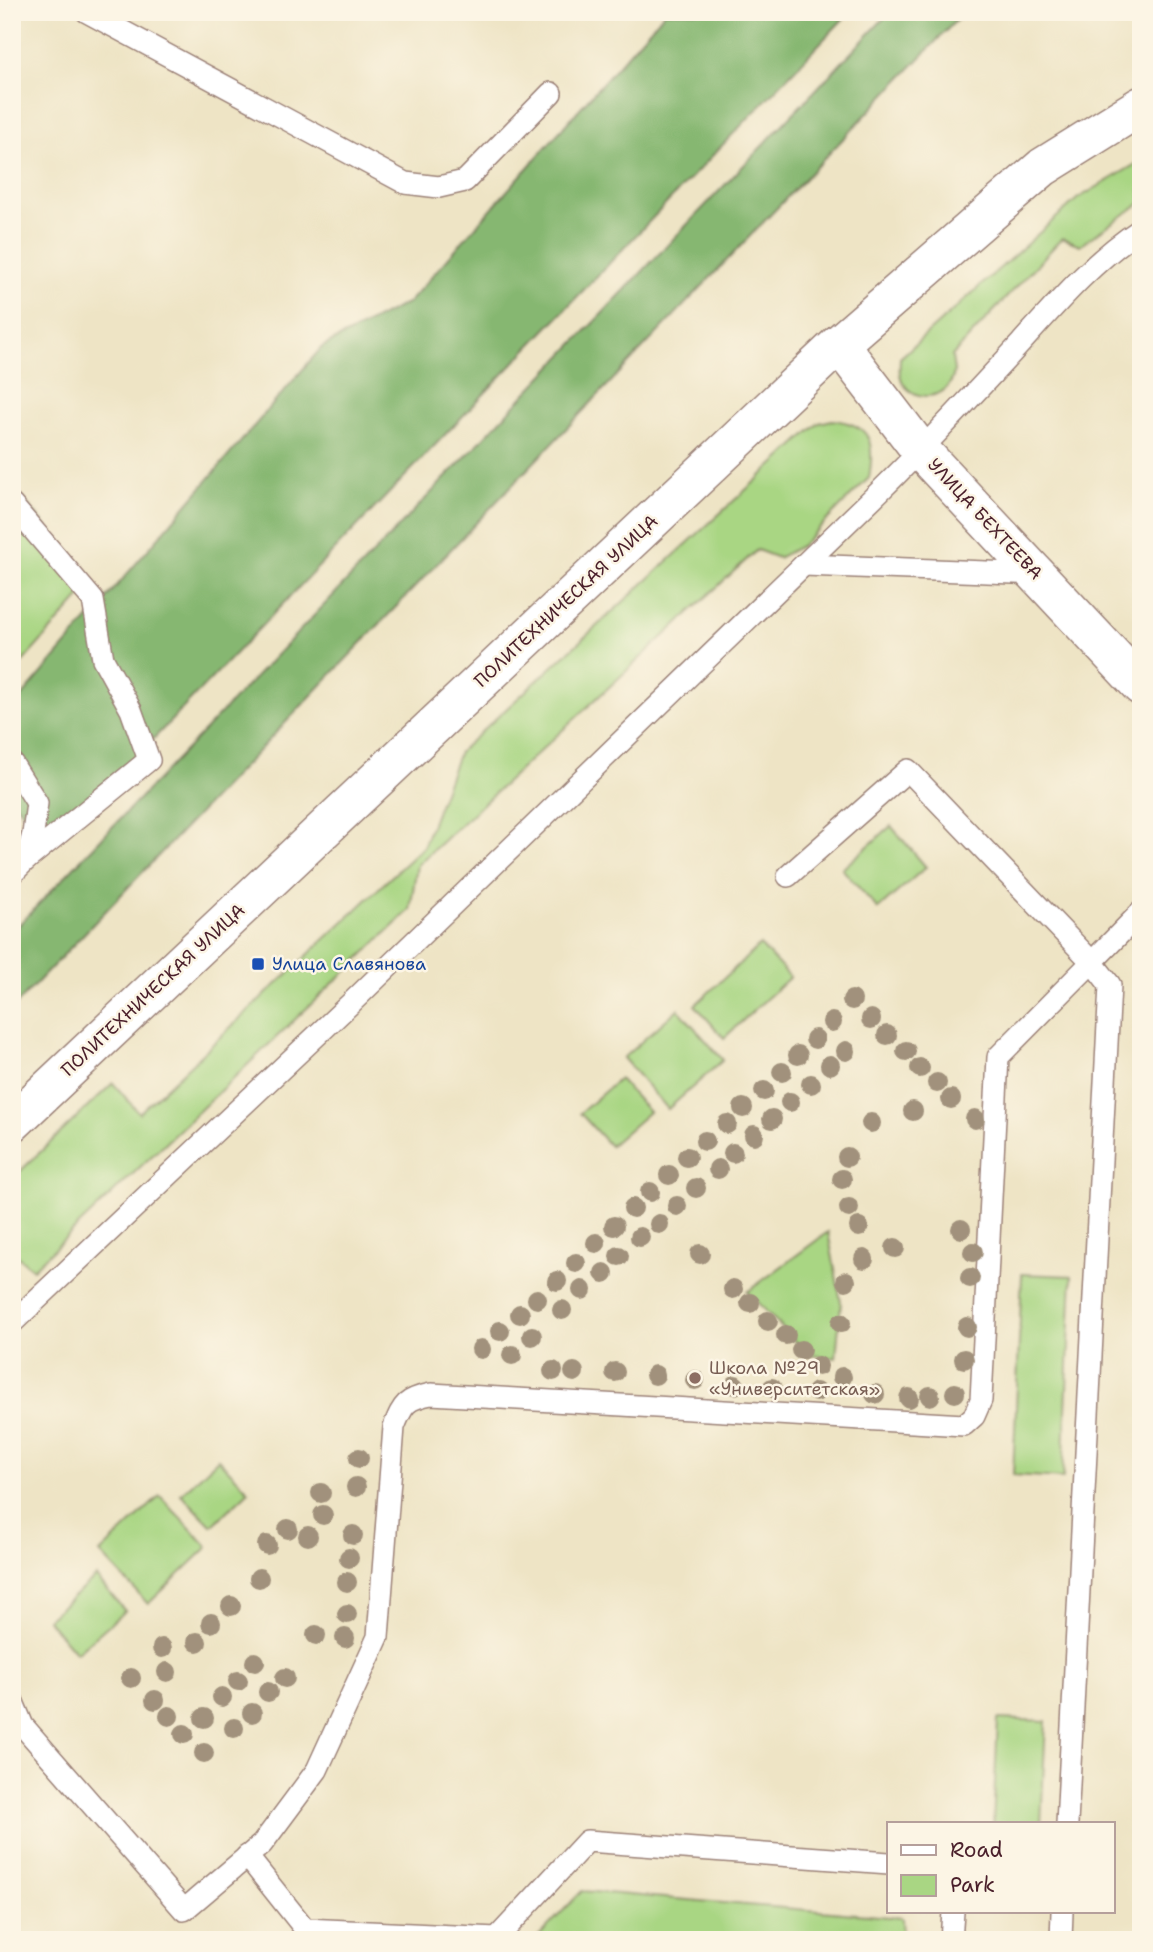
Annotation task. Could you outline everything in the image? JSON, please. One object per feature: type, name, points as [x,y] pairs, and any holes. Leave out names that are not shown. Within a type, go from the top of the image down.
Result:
[{"type":"street","name":"ПОЛИТЕХНИЧЕСКАЯ УЛИЦА","points":[[12,1123],[839,344],[1043,167],[1141,106]]},
{"type":"street","name":"УЛИЦА БЕХТЕЕВА","points":[[839,344],[921,451],[1141,686]]},
{"type":"lane","points":[[88,12],[405,183],[439,187],[465,181],[551,93]]},
{"type":"lane","points":[[12,1323],[349,1005],[921,451],[1052,309],[1120,243],[1141,229]]},
{"type":"lane","points":[[12,505],[93,600],[103,659],[131,710],[149,760],[19,867]]},
{"type":"lane","points":[[803,565],[1036,574]]},
{"type":"lane","points":[[12,763],[37,803],[33,834],[19,867]]},
{"type":"lane","points":[[788,876],[908,769],[1110,985],[1067,1822]]},
{"type":"lane","points":[[12,1700],[23,1726],[184,1910],[262,1844],[317,1770],[379,1637],[394,1427],[400,1411],[413,1397],[431,1394],[964,1425],[974,1416],[982,1400],[998,1057],[1141,912]]},
{"type":"lane","points":[[247,1856],[305,1929],[497,1938],[587,1841],[887,1863]]},
{"type":"lane","points":[[951,1940],[953,1913]]},
{"type":"lane","points":[[1061,1940],[1062,1913]]},
{"type":"green space","points":[[665,12],[850,12],[71,825],[42,834],[12,800],[12,708],[322,347],[409,302]]},
{"type":"green space","points":[[890,12],[964,12],[12,1009],[12,932]]},
{"type":"green space","points":[[1141,161],[1141,203],[1080,245],[1062,238],[952,356],[954,372],[945,390],[927,396],[910,391],[900,374],[900,358],[1077,199]]},
{"type":"green space","points":[[832,420],[856,426],[868,437],[871,455],[869,478],[801,546],[778,558],[757,550],[417,865],[410,910],[33,1269],[12,1252],[12,1179],[113,1083],[139,1113],[423,847],[459,752],[819,423]]},
{"type":"green space","points":[[12,486],[94,582],[12,674]]},
{"type":"green space","points":[[891,826],[926,867],[878,909],[842,869]]},
{"type":"green space","points":[[760,945],[790,977],[724,1038],[695,1005]]},
{"type":"green space","points":[[678,1009],[723,1060],[668,1109],[623,1058]]},
{"type":"green space","points":[[619,1079],[649,1112],[610,1146],[580,1113]]},
{"type":"green space","points":[[828,1232],[841,1302],[836,1358],[809,1355],[747,1292]]},
{"type":"green space","points":[[1022,1274],[1072,1276],[1063,1478],[1013,1475]]},
{"type":"green space","points":[[218,1459],[249,1491],[212,1526],[181,1494]]},
{"type":"green space","points":[[160,1496],[208,1547],[148,1604],[100,1553]]},
{"type":"green space","points":[[96,1577],[125,1611],[76,1653],[47,1619]]},
{"type":"green space","points":[[998,1719],[1046,1721],[1041,1822],[993,1822]]},
{"type":"green space","points":[[582,1891],[902,1918],[903,1940],[535,1940]]},
{"type":"place","name":"Улица Славянова","points":[[258,964]]},
{"type":"place","name":"Школа №29 «Университетская»","points":[[695,1378]]}]
